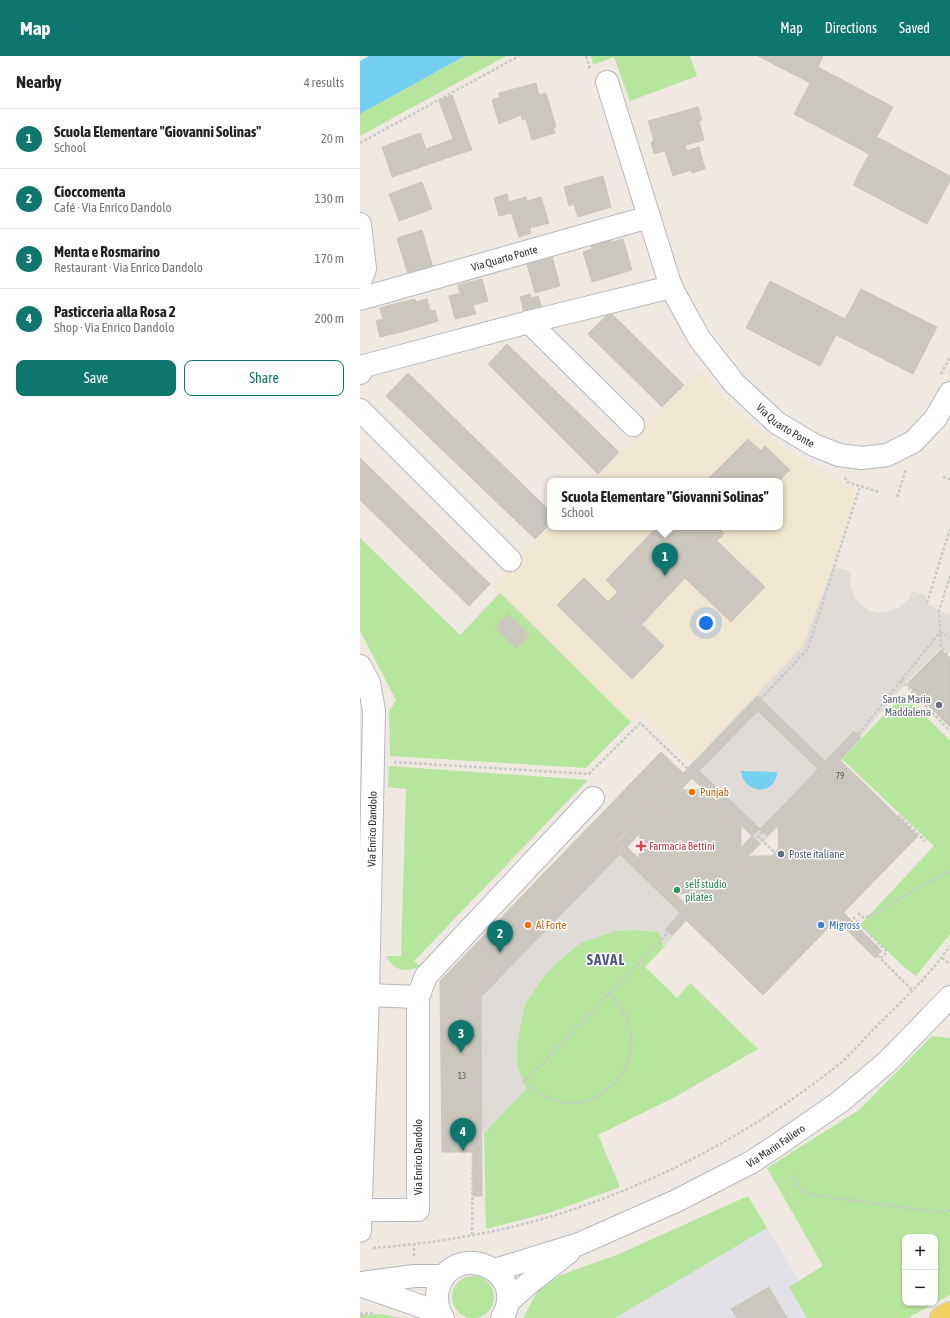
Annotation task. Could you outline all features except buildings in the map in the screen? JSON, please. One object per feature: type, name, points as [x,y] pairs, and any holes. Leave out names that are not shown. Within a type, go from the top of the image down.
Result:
[{"type":"main road","points":[[941,1318],[950,1313]]},
{"type":"street","name":"Via Quarto Ponte","points":[[607,82],[671,287],[699,338],[716,361],[734,383],[777,423],[814,445],[839,455],[862,458],[887,455],[913,442],[935,419],[950,393]]},
{"type":"street","name":"Via Quarto Ponte","points":[[360,299],[649,217]]},
{"type":"street","points":[[360,224],[364,269],[360,282]]},
{"type":"street","points":[[360,373],[364,366],[529,322],[671,287]]},
{"type":"street","points":[[529,322],[633,425]]},
{"type":"street","points":[[360,410],[510,560]]},
{"type":"street","name":"Via Enrico Dandolo","points":[[360,666],[369,683],[374,711],[368,995],[360,1210],[366,1240]]},
{"type":"street","name":"Via Enrico Dandolo","points":[[360,1210],[418,1210],[418,997],[426,976],[593,798]]},
{"type":"street","points":[[368,995],[418,997]]},
{"type":"street","name":"Via Marin Faliero","points":[[505,1310],[508,1291],[504,1280],[495,1270],[579,1244],[676,1200],[750,1163],[841,1101],[887,1062],[948,1004]]},
{"type":"street","name":"Via Marin Faliero","points":[[505,1310],[528,1284],[579,1244]]},
{"type":"street","points":[[441,1316],[436,1296],[444,1276],[451,1270],[460,1264],[469,1262],[479,1263],[495,1270]]},
{"type":"street","points":[[360,1284],[414,1276],[444,1276]]},
{"type":"street","points":[[360,1284],[441,1316]]},
{"type":"path","points":[[360,143],[519,56]]},
{"type":"path","points":[[944,477],[950,479]]},
{"type":"path","points":[[623,844],[808,649],[860,486]]},
{"type":"path","points":[[927,603],[950,529]]},
{"type":"path","points":[[950,576],[939,611],[941,648],[950,657]]},
{"type":"path","points":[[940,632],[950,637]]},
{"type":"path","points":[[609,993],[620,1006],[631,1031],[629,1060],[622,1074],[614,1084],[604,1092],[587,1101],[571,1103],[557,1101],[534,1091],[524,1082],[609,993],[662,939],[758,836],[856,737],[940,632]]},
{"type":"path","points":[[901,680],[950,731]]},
{"type":"path","points":[[758,703],[825,768]]},
{"type":"path","points":[[374,756],[589,774],[640,723],[839,915],[913,991]]},
{"type":"path","points":[[899,814],[925,841]]},
{"type":"path","points":[[858,913],[864,918],[886,908],[910,892],[950,871]]},
{"type":"path","points":[[854,917],[887,952],[881,958]]},
{"type":"path","points":[[366,1240],[414,1245],[520,1225],[573,1210],[616,1194],[704,1153],[795,1097],[838,1065],[913,991],[942,958],[950,946]]},
{"type":"path","points":[[942,958],[950,964]]},
{"type":"path","points":[[472,1235],[473,1145]]},
{"type":"path","points":[[792,1175],[802,1190],[812,1195],[939,1212],[950,1210]]},
{"type":"shaded area","points":[[700,371],[737,412],[769,438],[854,489],[854,499],[833,566],[803,646],[692,764],[640,714],[631,722],[492,586],[547,529],[783,530],[783,478],[596,478]]},
{"type":"shaded area","points":[[833,566],[851,572],[850,585],[854,596],[858,602],[870,611],[879,613],[899,608],[907,601],[912,591],[925,595],[927,603],[939,611],[950,614],[950,652],[941,649],[905,684],[842,759],[761,845],[685,770],[803,646]]},
{"type":"shaded area","points":[[620,841],[694,912],[664,947],[658,932],[638,930],[615,931],[580,943],[543,977],[525,1004],[517,1041],[517,1066],[526,1089],[473,1145],[471,993]]},
{"type":"shaded area","points":[[767,1228],[799,1280],[789,1287],[807,1318],[615,1318]]},
{"type":"green space","points":[[465,56],[506,56],[360,136],[360,114]]},
{"type":"green space","points":[[591,56],[690,56],[697,76],[630,101],[614,57],[593,65]]},
{"type":"green space","points":[[360,538],[460,635],[500,593],[631,722],[586,768],[390,756],[389,712],[396,700],[360,631]]},
{"type":"green space","points":[[904,694],[950,741],[950,934],[916,976],[904,967],[860,925],[934,846],[842,759]]},
{"type":"green space","points":[[389,766],[588,780],[414,961],[420,966],[410,970],[400,969],[392,965],[386,956],[401,956],[406,789],[388,787]]},
{"type":"green space","points":[[638,930],[658,932],[664,947],[645,967],[677,998],[690,983],[758,1049],[675,1097],[598,1135],[620,1187],[552,1212],[486,1229],[484,1133],[526,1089],[517,1066],[517,1041],[525,1004],[543,977],[580,943],[615,931]]},
{"type":"green space","points":[[932,1036],[950,1038],[950,1295],[938,1302],[938,1234],[902,1234],[902,1306],[930,1306],[908,1318],[807,1318],[789,1287],[823,1266],[767,1168],[859,1110]]},
{"type":"green space","points":[[748,1196],[767,1228],[615,1318],[523,1318],[538,1290],[561,1275],[619,1254]]},
{"type":"green space","points":[[469,1276],[477,1276],[485,1279],[491,1285],[494,1297],[491,1309],[485,1315],[477,1318],[469,1318],[461,1315],[455,1309],[452,1301],[452,1293],[455,1285],[461,1279]]},
{"type":"green space","points":[[381,1314],[401,1318],[360,1318],[360,1315]]},
{"type":"water","points":[[369,56],[465,56],[360,114],[360,61]]},
{"type":"water","points":[[741,771],[777,772],[775,780],[771,785],[766,789],[760,790],[748,785],[743,779]]},
{"type":"place","name":"Scuola Elementare \"Giovanni Solinas\"","points":[[665,576]]},
{"type":"place","name":"Santa Maria Maddalena","points":[[939,705]]},
{"type":"place","name":"Punjab","points":[[692,792]]},
{"type":"place","name":"Farmacia Bettini","points":[[641,846]]},
{"type":"place","name":"Poste italiane","points":[[781,854]]},
{"type":"place","name":"self studio pilates","points":[[677,890]]},
{"type":"place","name":"Al Forte","points":[[528,925]]},
{"type":"place","name":"Migross","points":[[821,925]]},
{"type":"place","name":"Cioccomenta","points":[[500,953]]},
{"type":"place","name":"Menta e Rosmarino","points":[[461,1053]]},
{"type":"place","name":"Pasticceria alla Rosa 2","points":[[463,1151]]},
{"type":"district","name":"SAVAL","points":[[606,960]]}]
